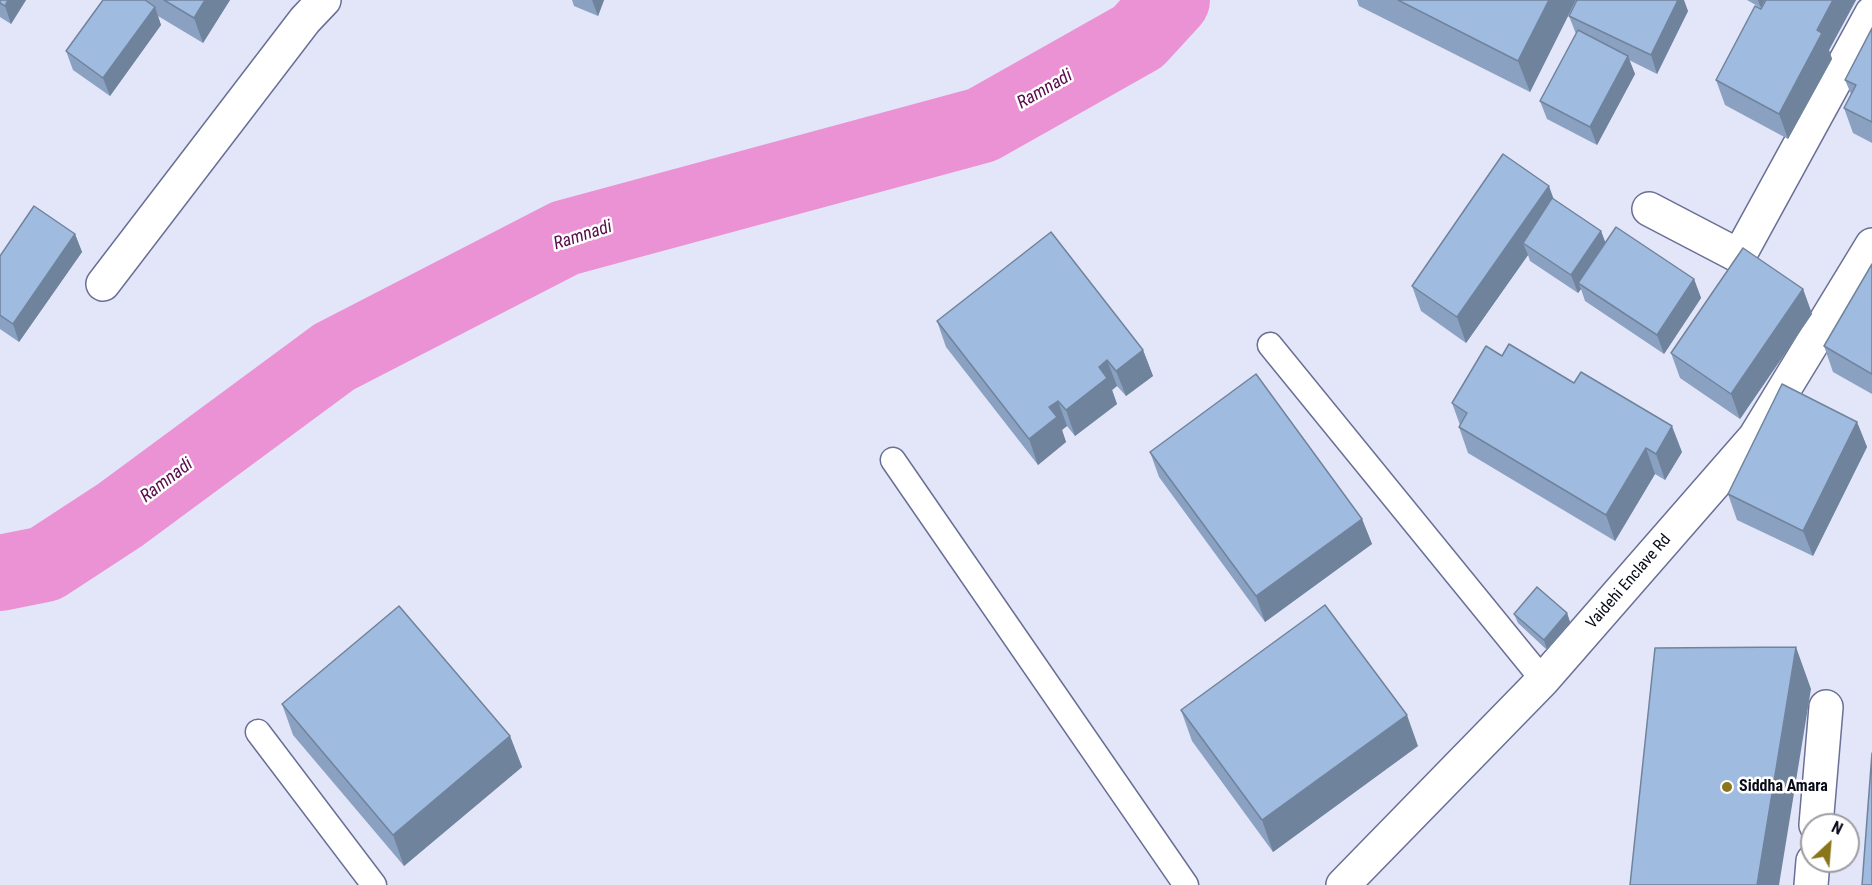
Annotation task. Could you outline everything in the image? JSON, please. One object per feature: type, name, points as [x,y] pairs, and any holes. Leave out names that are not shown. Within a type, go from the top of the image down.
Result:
[{"type":"street","points":[[103,284],[305,21],[324,0]]},
{"type":"street","points":[[1648,210],[1738,256],[1872,13]]},
{"type":"street","name":"Vaidehi Enclave Rd","points":[[1343,885],[1543,680],[1755,437],[1872,246]]},
{"type":"street","points":[[1817,813],[1826,707]]},
{"type":"lane","points":[[1270,345],[1543,680]]},
{"type":"lane","points":[[893,460],[1186,885]]},
{"type":"lane","points":[[258,732],[374,885]]},
{"type":"building","points":[[0,0],[8,0],[5,6],[0,3]]},
{"type":"building","points":[[103,0],[145,0],[155,7],[103,78],[66,51]]},
{"type":"building","points":[[164,0],[205,0],[194,18]]},
{"type":"building","points":[[1398,0],[1549,0],[1518,61]]},
{"type":"building","points":[[1577,0],[1678,0],[1651,55],[1569,16]]},
{"type":"building","points":[[1766,0],[1833,0],[1817,30],[1822,33],[1779,114],[1716,80],[1755,6],[1761,9]]},
{"type":"building","points":[[1872,28],[1872,122],[1844,108],[1856,85],[1845,80]]},
{"type":"building","points":[[1578,30],[1628,56],[1590,127],[1540,101]]},
{"type":"building","points":[[1503,154],[1549,186],[1457,317],[1412,286]]},
{"type":"building","points":[[1552,198],[1601,231],[1571,275],[1523,243]]},
{"type":"building","points":[[34,206],[75,234],[13,324],[0,315],[0,256]]},
{"type":"building","points":[[1616,227],[1694,279],[1657,335],[1578,283]]},
{"type":"building","points":[[1051,232],[1143,350],[1116,371],[1107,360],[1099,367],[1107,378],[1066,410],[1058,401],[1049,407],[1057,417],[1029,439],[937,321]]},
{"type":"building","points":[[1743,248],[1803,289],[1731,394],[1671,353]]},
{"type":"building","points":[[1872,264],[1872,374],[1824,346]]},
{"type":"building","points":[[1509,344],[1574,383],[1581,372],[1672,426],[1656,454],[1646,448],[1606,515],[1459,427],[1467,413],[1452,403],[1486,346],[1502,356]]},
{"type":"building","points":[[1256,374],[1362,519],[1256,596],[1150,452]]},
{"type":"building","points":[[1782,384],[1857,422],[1803,531],[1728,494]]},
{"type":"building","points":[[1537,587],[1567,613],[1544,640],[1514,614]]},
{"type":"building","points":[[1325,605],[1407,715],[1262,820],[1181,710]]},
{"type":"building","points":[[399,606],[510,736],[393,835],[282,704]]},
{"type":"building","name":"Siddha Amara","points":[[1796,647],[1757,885],[1630,885],[1655,648]]},
{"type":"building","points":[[1872,753],[1872,885],[1862,885]]},
{"type":"waterway","name":"Ramnadi","points":[[0,573],[45,564],[120,515],[334,357],[565,238],[982,125],[1138,37],[1172,0]]},
{"type":"place","name":"Siddha Amara","points":[[1727,787]]}]
